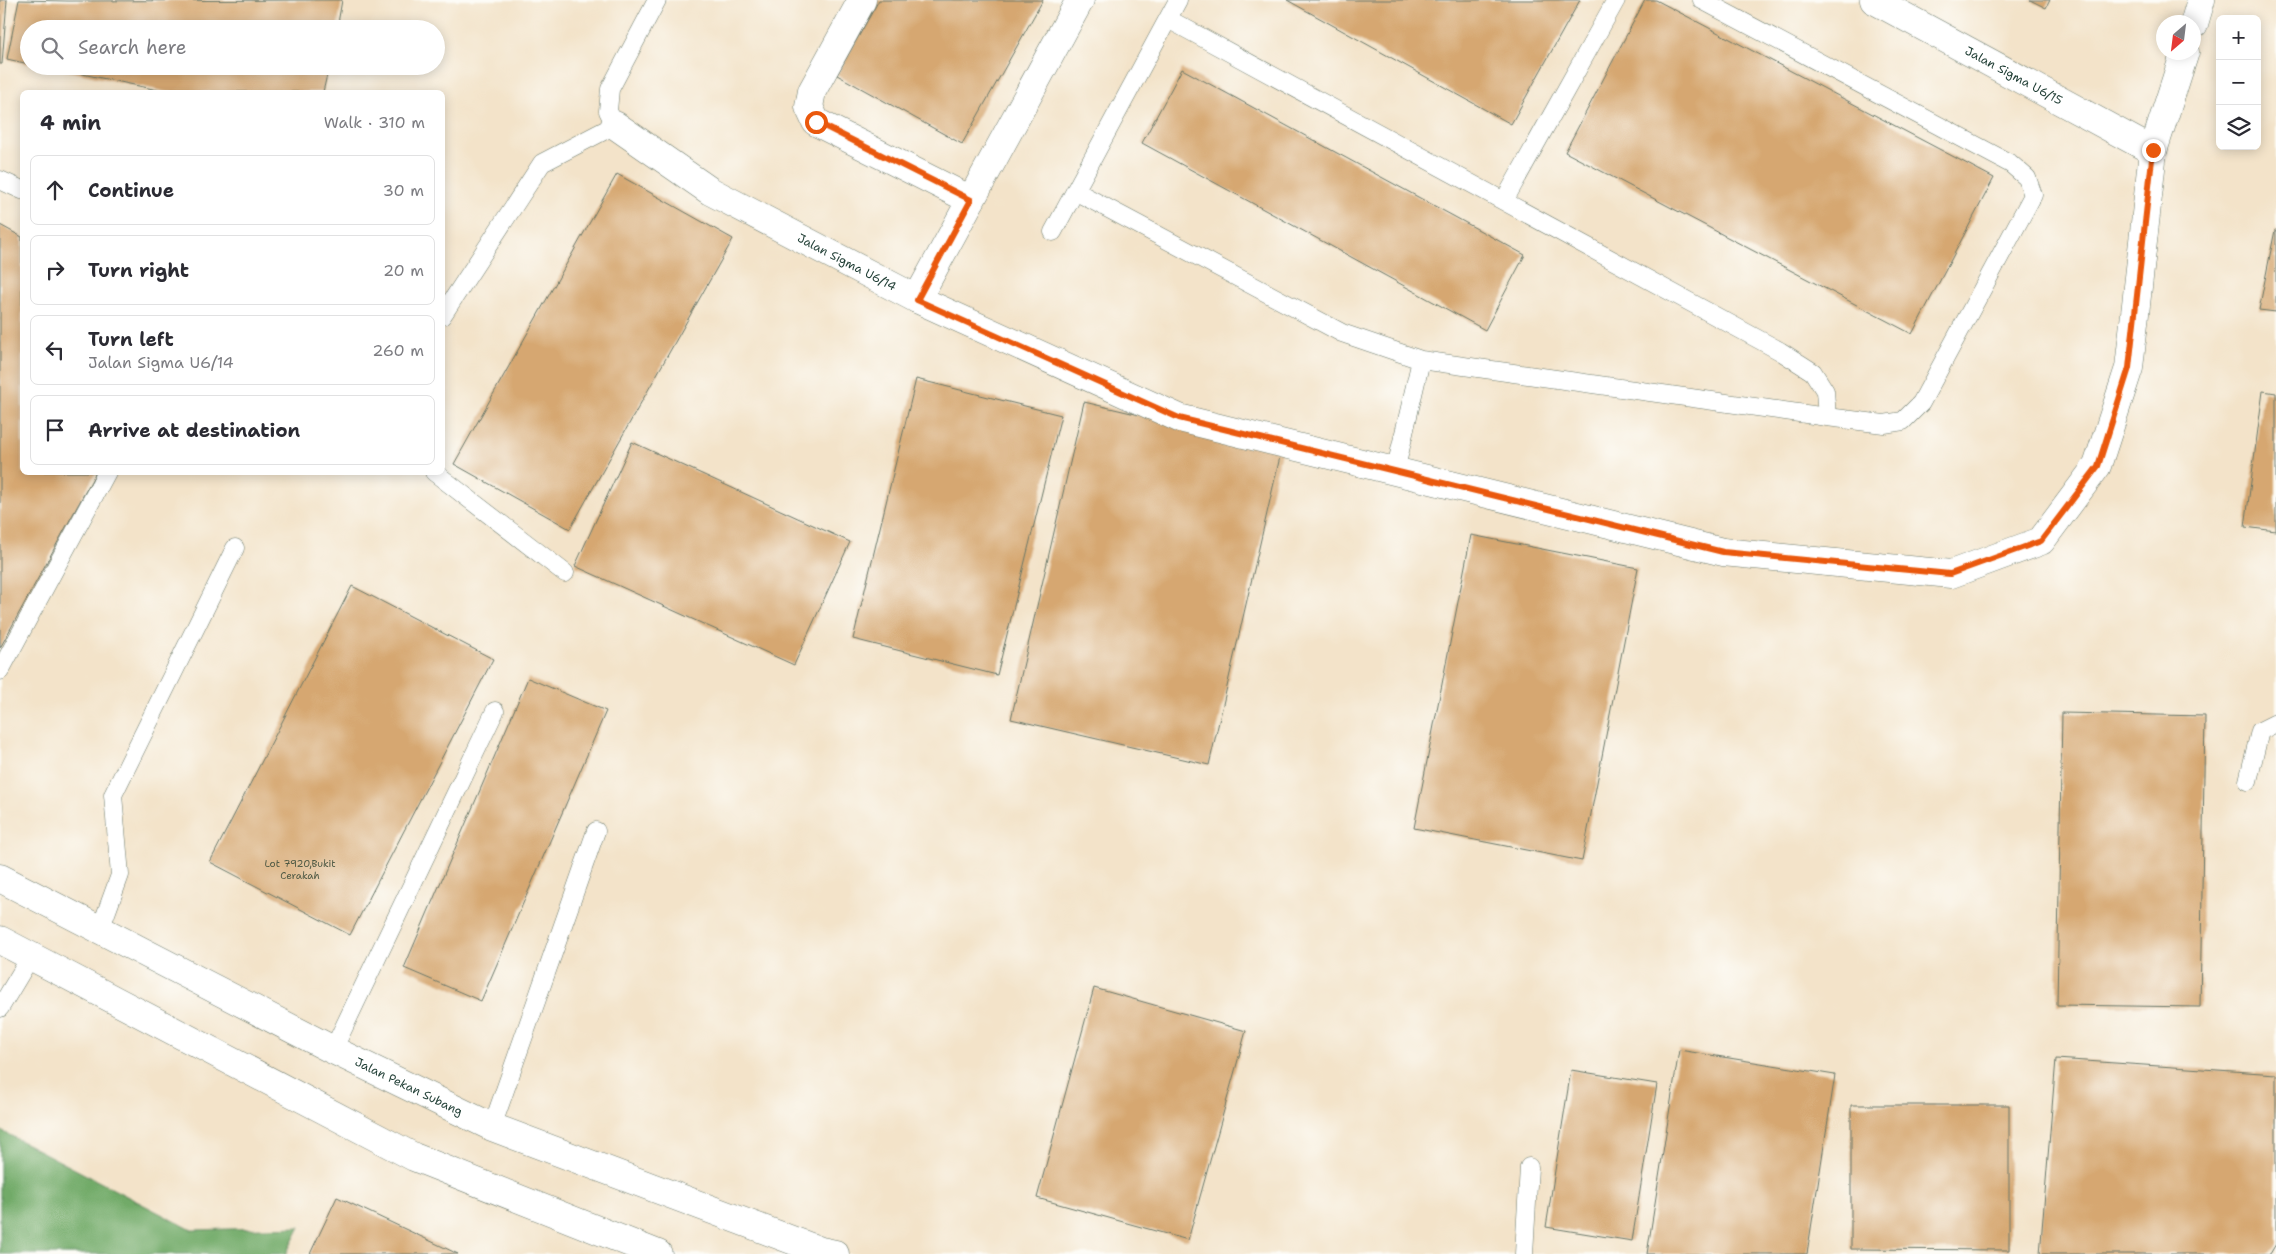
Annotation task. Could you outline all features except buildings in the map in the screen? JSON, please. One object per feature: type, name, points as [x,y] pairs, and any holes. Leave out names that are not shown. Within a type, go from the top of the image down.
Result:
[{"type":"street","points":[[862,0],[812,91],[809,107],[816,122],[971,200]]},
{"type":"street","points":[[917,300],[1080,0]]},
{"type":"street","name":"Jalan Sigma U6/15","points":[[1874,0],[2153,150]]},
{"type":"street","points":[[2197,15],[2201,0]]},
{"type":"street","name":"Jalan Sigma U6/14","points":[[615,125],[710,190],[917,300],[1179,418],[1723,552],[1950,574],[2041,541],[2098,466],[2129,368],[2153,150],[2181,60]]},
{"type":"street","name":"Jalan Pekan Subang","points":[[0,878],[333,1050],[492,1126],[821,1251],[835,1254]]},
{"type":"street","points":[[0,940],[414,1157],[658,1254]]},
{"type":"lane","points":[[445,311],[542,163],[615,125],[608,111],[610,89],[657,0]]},
{"type":"lane","points":[[1053,232],[1178,0]]},
{"type":"lane","points":[[1504,201],[1616,0]]},
{"type":"lane","points":[[1075,191],[1342,333],[1421,360],[1827,417],[1884,424],[1904,421],[1921,403],[2033,195],[2027,178],[2012,164],[1702,0]]},
{"type":"lane","points":[[1168,19],[1780,351],[1813,372],[1825,391],[1827,417]]},
{"type":"lane","points":[[0,180],[20,189]]},
{"type":"lane","points":[[1395,472],[1421,360]]},
{"type":"lane","points":[[0,671],[105,475]]},
{"type":"lane","points":[[438,475],[564,573]]},
{"type":"lane","points":[[100,930],[120,875],[113,795],[235,548]]},
{"type":"lane","points":[[333,1050],[495,712]]},
{"type":"lane","points":[[2248,781],[2260,731],[2276,722]]},
{"type":"lane","points":[[492,1126],[596,831]]},
{"type":"lane","points":[[0,1008],[31,956]]},
{"type":"lane","points":[[1524,1254],[1529,1167]]},
{"type":"green space","points":[[0,1130],[192,1230],[300,1227],[286,1254],[0,1254]]},
{"type":"route","points":[[816,122],[971,200],[917,300],[1179,418],[1723,552],[1950,574],[2041,541],[2098,466],[2129,368],[2153,150]]}]
